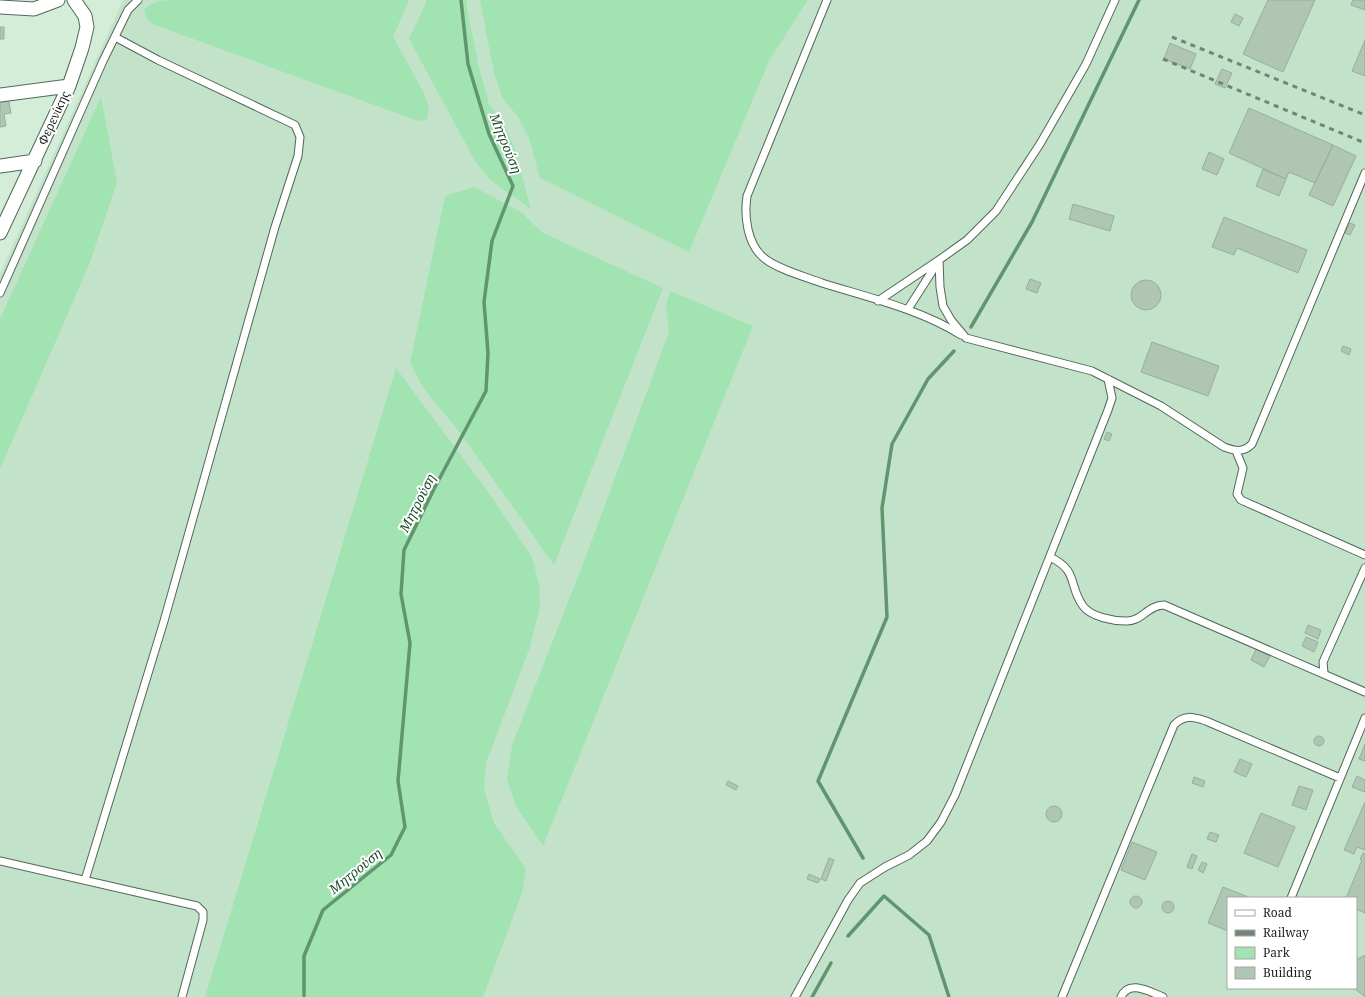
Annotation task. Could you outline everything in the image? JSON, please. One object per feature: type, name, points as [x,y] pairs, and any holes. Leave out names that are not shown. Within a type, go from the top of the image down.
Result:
[{"type":"street","points":[[0,7],[34,9],[58,0]]},
{"type":"street","name":"Φερενίκης","points":[[0,233],[69,86],[86,36],[87,27],[85,16],[74,0]]},
{"type":"street","points":[[0,95],[69,86]]},
{"type":"street","points":[[0,166],[35,160]]},
{"type":"lane","points":[[0,293],[115,37],[128,10],[138,0]]},
{"type":"lane","points":[[827,0],[746,196],[746,222],[754,248],[764,258],[793,273],[878,301],[908,309],[940,322],[966,338],[1092,371],[1161,406],[1224,447],[1236,451],[1247,449],[1252,444],[1365,173]]},
{"type":"lane","points":[[878,301],[940,260],[967,240],[996,211],[1040,144],[1086,64],[1115,0]]},
{"type":"lane","points":[[85,880],[164,622],[275,227],[298,156],[300,137],[296,126],[158,60],[115,37]]},
{"type":"lane","points":[[908,309],[940,260]]},
{"type":"lane","points":[[940,260],[940,287],[944,306],[951,320],[966,338]]},
{"type":"lane","points":[[795,997],[848,900],[860,883],[885,867],[909,855],[927,841],[941,822],[955,794],[1108,410],[1112,398],[1108,379]]},
{"type":"lane","points":[[1236,451],[1243,468],[1237,494],[1241,500],[1365,555]]},
{"type":"lane","points":[[1050,557],[1062,563],[1068,570],[1083,607],[1093,614],[1127,622],[1136,620],[1156,605],[1164,605],[1365,692]]},
{"type":"lane","points":[[1324,673],[1323,662],[1365,568]]},
{"type":"lane","points":[[1062,997],[1174,725],[1179,719],[1187,716],[1206,721],[1340,778]]},
{"type":"lane","points":[[1291,897],[1365,718]]},
{"type":"lane","points":[[0,861],[186,902],[197,906],[203,912],[203,920],[182,997]]},
{"type":"lane","points":[[1121,997],[1122,993],[1131,987],[1139,987],[1163,997]]},
{"type":"shaded area","points":[[123,0],[1365,0],[1365,997],[0,997],[0,274]]},
{"type":"green space","points":[[169,0],[409,0],[393,37],[423,91],[429,107],[427,119],[418,121],[155,25],[147,19],[144,10],[149,5],[155,2]]},
{"type":"green space","points":[[426,0],[467,0],[467,8],[479,68],[489,104],[504,125],[514,147],[531,209],[490,180],[475,161],[409,39]]},
{"type":"green space","points":[[480,0],[808,0],[769,61],[689,252],[540,178],[529,138],[518,117],[502,97],[494,73]]},
{"type":"green space","points":[[101,97],[117,182],[89,265],[0,469],[0,319]]},
{"type":"green space","points":[[474,187],[521,212],[543,233],[663,288],[554,565],[461,434],[424,389],[410,363],[445,196]]},
{"type":"green space","points":[[670,291],[753,326],[543,846],[516,806],[507,779],[512,745],[586,556],[669,332],[666,306]]},
{"type":"green space","points":[[396,368],[491,496],[532,557],[539,584],[540,606],[530,647],[486,763],[484,789],[494,823],[526,869],[522,893],[483,997],[205,997]]},
{"type":"building","points":[[1268,0],[1315,0],[1283,72],[1243,54]]},
{"type":"building","points":[[1353,0],[1365,0],[1365,10],[1351,5]]},
{"type":"building","points":[[1235,14],[1243,18],[1239,26],[1231,22]]},
{"type":"building","points":[[0,27],[4,27],[4,39],[0,39]]},
{"type":"building","points":[[1365,40],[1365,76],[1352,71]]},
{"type":"building","points":[[1170,43],[1196,54],[1190,69],[1164,59]]},
{"type":"building","points":[[1222,69],[1232,73],[1225,88],[1215,84]]},
{"type":"building","points":[[8,97],[11,113],[4,114],[6,126],[0,127],[0,98]]},
{"type":"building","points":[[1249,108],[1333,145],[1315,183],[1289,172],[1286,179],[1229,153]]},
{"type":"building","points":[[1333,145],[1356,156],[1333,206],[1309,195]]},
{"type":"building","points":[[1209,152],[1224,159],[1217,175],[1202,169]]},
{"type":"building","points":[[1263,169],[1286,179],[1279,196],[1256,186]]},
{"type":"building","points":[[1073,204],[1114,216],[1110,231],[1069,219]]},
{"type":"building","points":[[1224,217],[1307,250],[1298,273],[1237,248],[1234,255],[1212,247]]},
{"type":"building","points":[[1350,223],[1355,225],[1350,235],[1345,233]]},
{"type":"building","points":[[1030,279],[1041,283],[1037,293],[1026,289]]},
{"type":"building","points":[[1146,280],[1156,285],[1161,295],[1156,305],[1146,310],[1136,305],[1131,295],[1136,285]]},
{"type":"building","points":[[1152,342],[1219,366],[1208,396],[1141,372]]},
{"type":"building","points":[[1343,346],[1351,349],[1349,355],[1341,351]]},
{"type":"building","points":[[1107,432],[1112,434],[1109,441],[1104,439]]},
{"type":"building","points":[[1308,625],[1321,630],[1318,639],[1305,633]]},
{"type":"building","points":[[1306,637],[1318,642],[1314,652],[1302,646]]},
{"type":"building","points":[[1256,649],[1270,656],[1264,667],[1251,660]]},
{"type":"building","points":[[1317,736],[1321,736],[1323,737],[1323,745],[1317,746],[1314,743],[1314,739]]},
{"type":"building","points":[[1365,744],[1365,761],[1359,759]]},
{"type":"building","points":[[1240,759],[1252,764],[1246,777],[1234,772]]},
{"type":"building","points":[[1357,776],[1365,780],[1365,792],[1352,787]]},
{"type":"building","points":[[1194,777],[1205,781],[1203,787],[1192,783]]},
{"type":"building","points":[[728,781],[738,786],[736,790],[726,785]]},
{"type":"building","points":[[1299,786],[1313,790],[1306,810],[1292,805]]},
{"type":"building","points":[[1365,802],[1365,850],[1357,847],[1354,854],[1344,850]]},
{"type":"building","points":[[1051,806],[1057,806],[1062,811],[1060,820],[1057,822],[1051,822],[1046,817],[1046,811]]},
{"type":"building","points":[[1261,813],[1295,827],[1278,867],[1244,853]]},
{"type":"building","points":[[1210,832],[1219,835],[1216,842],[1207,839]]},
{"type":"building","points":[[1132,842],[1157,852],[1145,880],[1121,870]]},
{"type":"building","points":[[1363,853],[1365,854],[1365,913],[1357,909],[1357,897],[1346,897],[1362,860],[1360,859]]},
{"type":"building","points":[[1192,854],[1197,856],[1192,869],[1187,867]]},
{"type":"building","points":[[829,858],[834,860],[826,881],[821,879]]},
{"type":"building","points":[[1202,862],[1207,864],[1203,873],[1198,870]]},
{"type":"building","points":[[809,874],[820,879],[818,883],[807,879]]},
{"type":"building","points":[[1223,887],[1248,897],[1227,897],[1227,931],[1208,923]]},
{"type":"building","points":[[1134,896],[1138,896],[1142,902],[1138,908],[1134,908],[1130,904],[1130,900]]},
{"type":"building","points":[[1168,901],[1172,903],[1174,907],[1172,911],[1168,913],[1164,911],[1162,907],[1164,903]]},
{"type":"building","points":[[1365,955],[1365,997],[1355,989],[1357,989],[1357,959]]},
{"type":"waterway","name":"Μητρούση","points":[[304,997],[304,956],[323,910],[391,855],[405,827],[398,781],[410,643],[401,594],[404,550],[435,487],[486,391],[488,353],[484,302],[492,241],[513,186],[489,134],[468,64],[461,0]]},
{"type":"waterway","points":[[971,327],[1032,222],[1139,0]]},
{"type":"waterway","points":[[863,858],[818,781],[887,617],[882,508],[892,444],[928,379],[954,351]]},
{"type":"waterway","points":[[848,936],[884,896],[929,935],[949,997]]},
{"type":"waterway","points":[[812,997],[831,963]]},
{"type":"railway","points":[[1172,37],[1365,115]]},
{"type":"railway","points":[[1163,59],[1365,143]]}]
